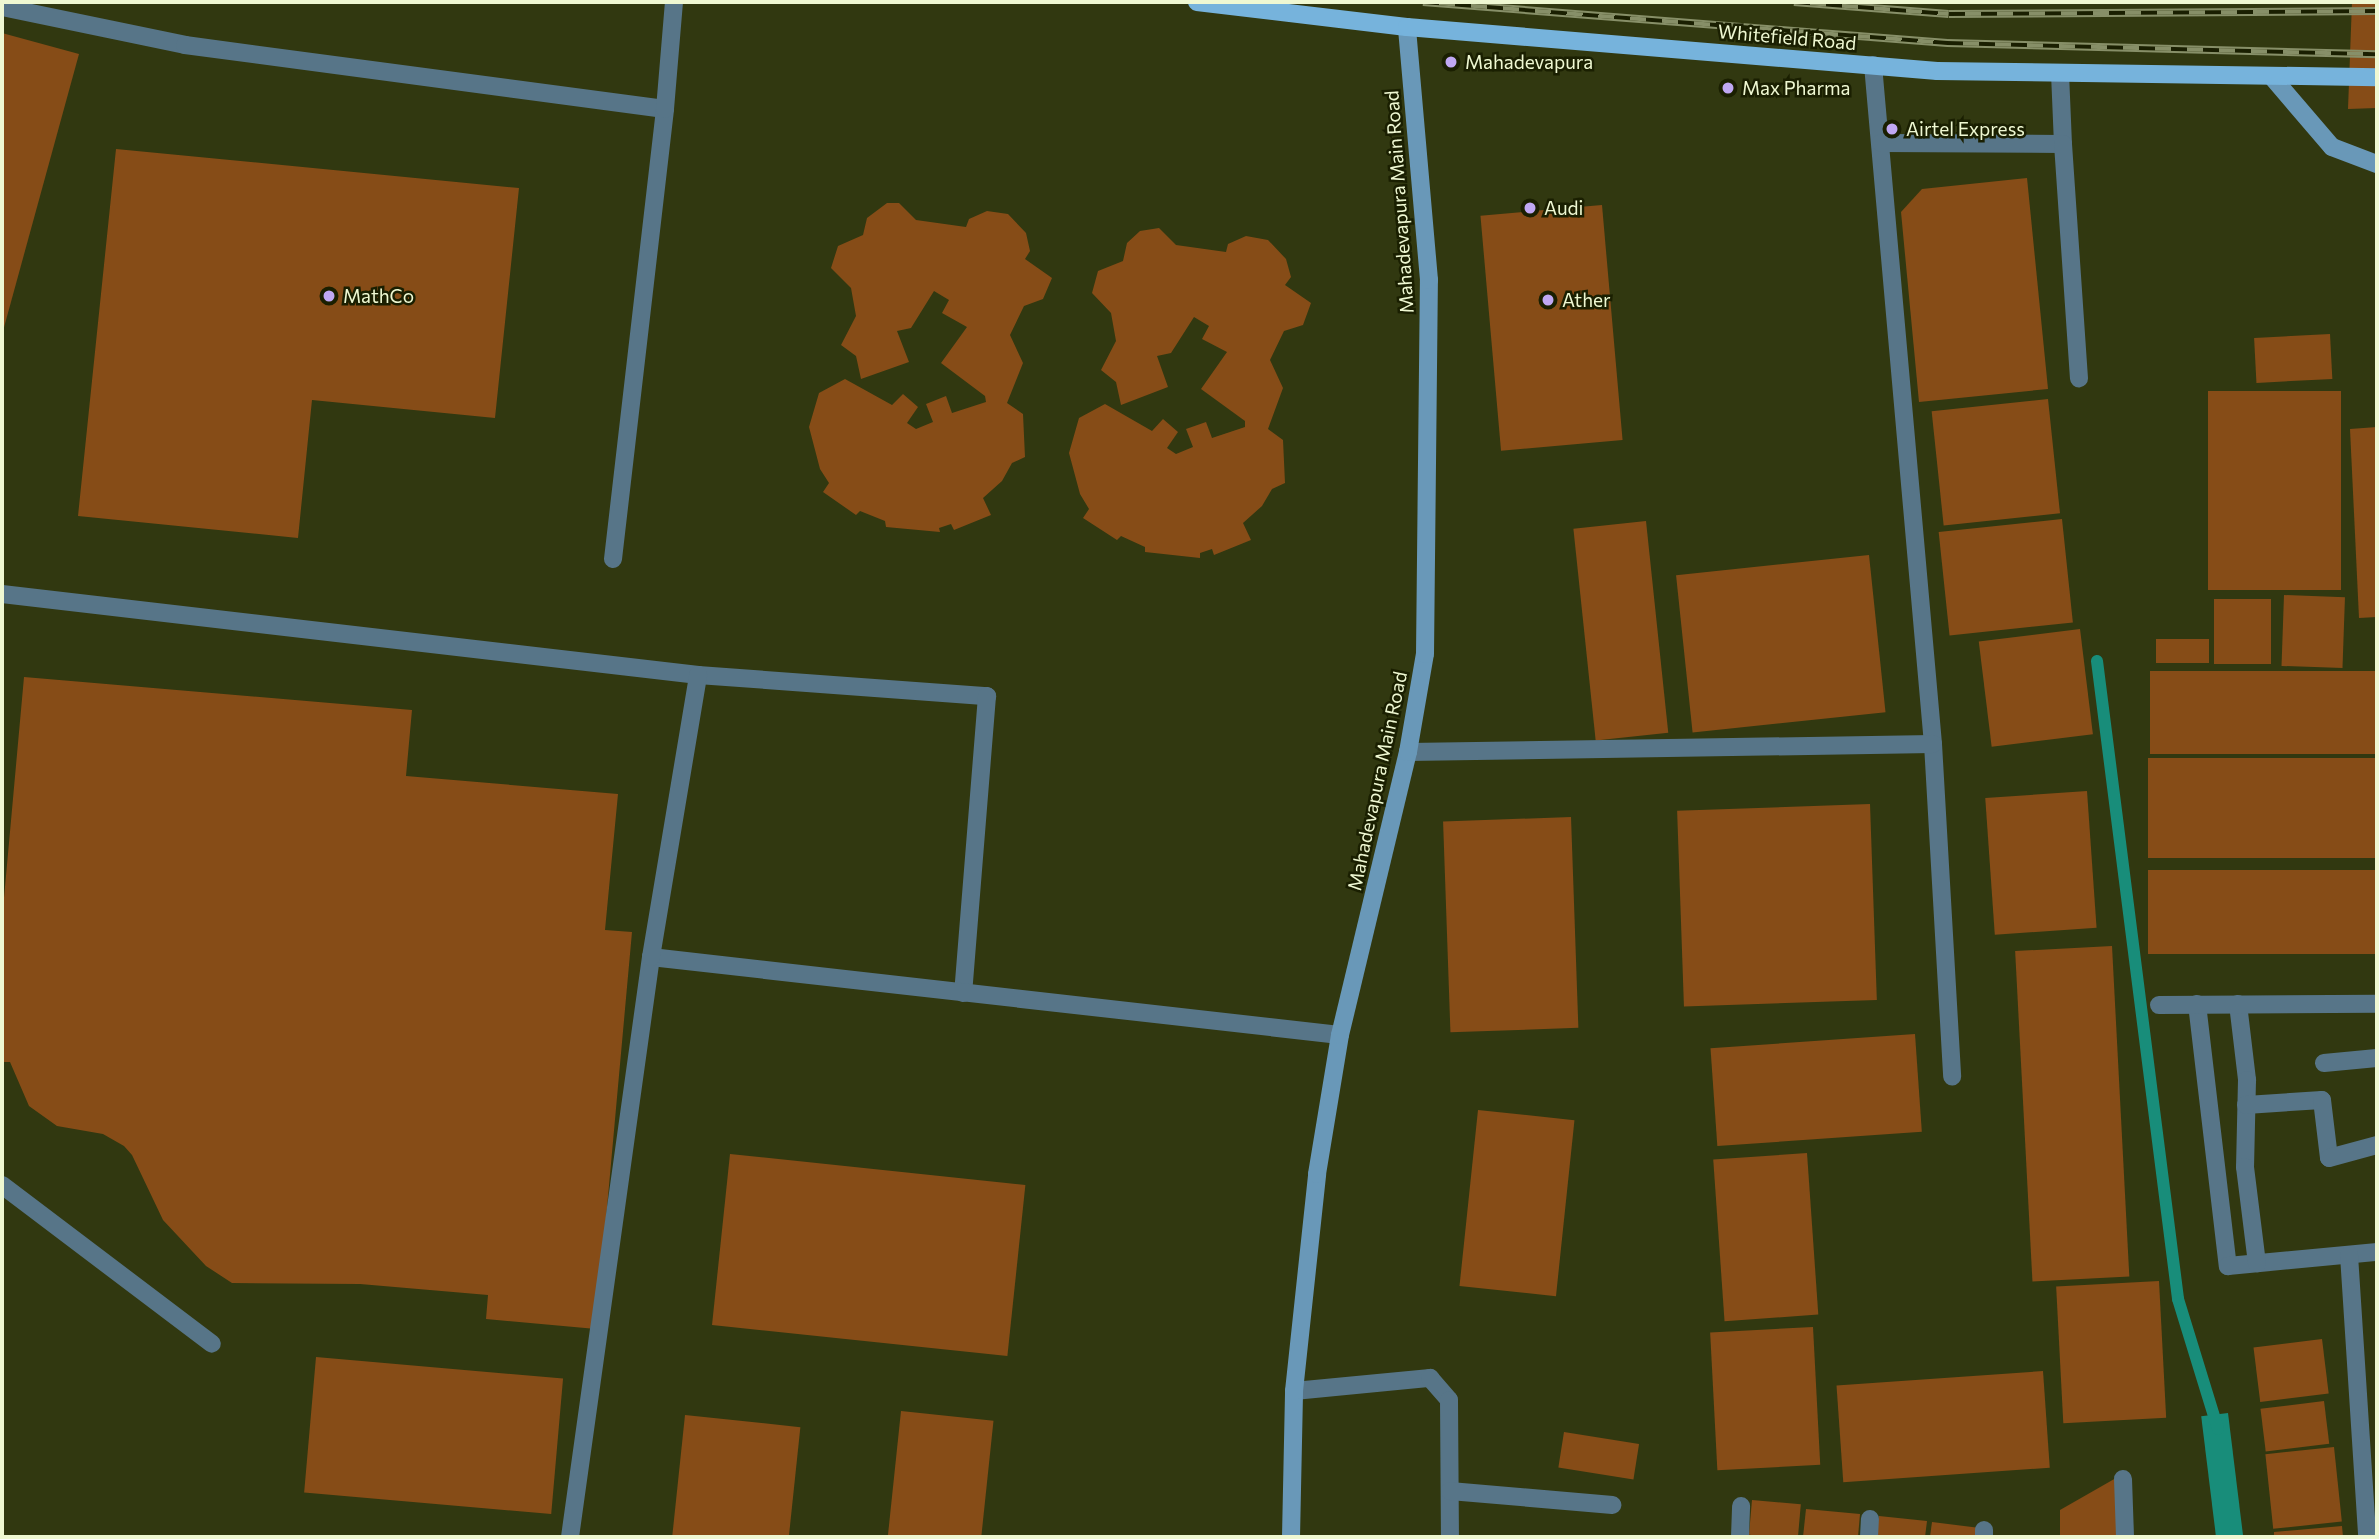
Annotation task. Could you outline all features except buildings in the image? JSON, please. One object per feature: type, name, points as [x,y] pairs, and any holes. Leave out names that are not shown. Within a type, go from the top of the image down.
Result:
[{"type":"main road","name":"Whitefield Road","points":[[1196,2],[1407,27],[1873,65],[2060,73],[2377,77]]},
{"type":"street","points":[[613,559],[666,109],[674,2]]},
{"type":"street","points":[[2,7],[185,45],[666,109]]},
{"type":"street","name":"Mahadevapura Main Road","points":[[1291,1537],[1294,1391],[1317,1174],[1340,1035],[1408,752],[1425,654],[1429,279],[1407,27]]},
{"type":"street","points":[[1873,65],[1933,744],[1951,1076]]},
{"type":"street","points":[[2060,73],[2079,378]]},
{"type":"street","points":[[2272,77],[2332,147],[2377,164]]},
{"type":"street","points":[[1881,143],[2063,144]]},
{"type":"street","points":[[2,594],[698,675],[987,696],[963,993]]},
{"type":"street","points":[[570,1537],[651,957],[698,675]]},
{"type":"street","points":[[1408,752],[1933,744]]},
{"type":"street","points":[[651,957],[1340,1035]]},
{"type":"street","points":[[2197,1004],[2228,1266],[2377,1252]]},
{"type":"street","points":[[2238,1004],[2246,1105],[2245,1167],[2257,1263]]},
{"type":"street","points":[[2159,1005],[2377,1004]]},
{"type":"street","points":[[2324,1063],[2377,1058]]},
{"type":"street","points":[[2246,1105],[2322,1100],[2329,1158],[2377,1145]]},
{"type":"street","points":[[2,1185],[212,1344]]},
{"type":"street","points":[[2349,1255],[2370,1451],[2367,1537]]},
{"type":"street","points":[[1294,1391],[1430,1378],[1449,1400],[1450,1537]]},
{"type":"street","points":[[2123,1479],[2124,1537]]},
{"type":"street","points":[[1450,1491],[1612,1505]]},
{"type":"street","points":[[1740,1537],[1741,1506]]},
{"type":"street","points":[[1869,1537],[1870,1518]]},
{"type":"water","points":[[2228,1413],[2243,1537],[2216,1537],[2201,1416]]},
{"type":"waterway","points":[[2097,661],[2178,1299],[2218,1429]]},
{"type":"railway","points":[[1423,2],[1947,43],[2377,54]]},
{"type":"railway","points":[[1794,2],[1949,14],[2377,11]]},
{"type":"place","name":"Mahadevapura","points":[[1451,62]]},
{"type":"place","name":"Max Pharma","points":[[1728,88]]},
{"type":"place","name":"Airtel Express","points":[[1892,129]]},
{"type":"place","name":"Audi","points":[[1530,208]]},
{"type":"place","name":"MathCo","points":[[329,296]]},
{"type":"place","name":"Ather","points":[[1548,300]]}]
